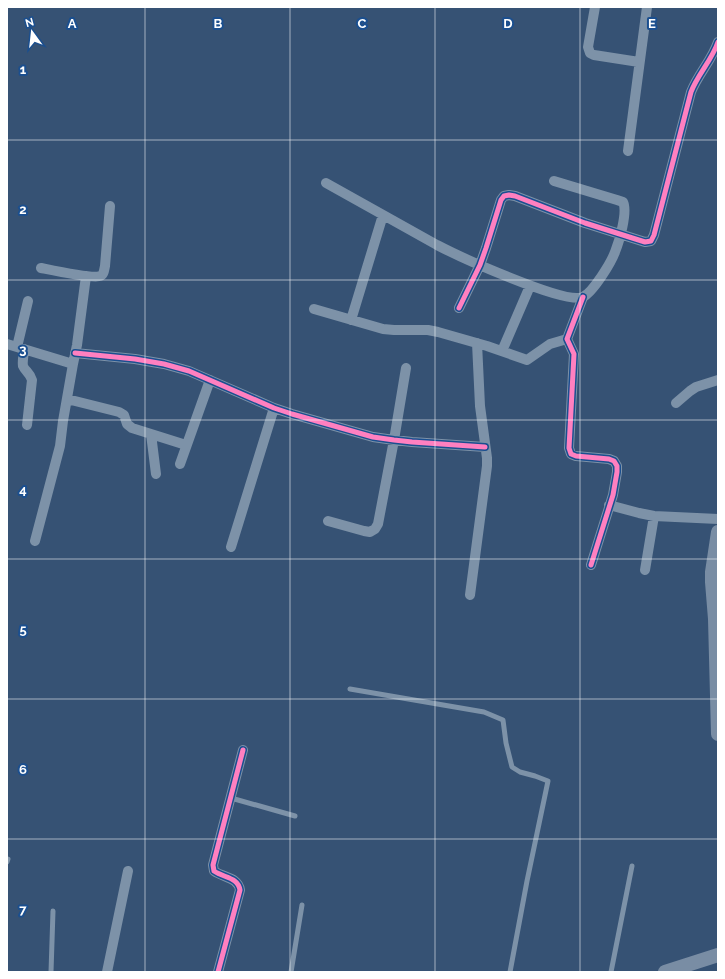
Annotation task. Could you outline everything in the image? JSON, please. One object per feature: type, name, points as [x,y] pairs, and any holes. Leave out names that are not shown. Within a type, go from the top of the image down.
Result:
[{"type":"street","points":[[595,7],[588,47],[590,53],[594,55],[639,62]]},
{"type":"street","points":[[628,151],[647,7]]},
{"type":"street","points":[[459,308],[480,265],[501,200],[504,196],[515,196],[586,223],[645,242],[651,241],[654,235],[691,92],[695,82],[713,55],[718,42]]},
{"type":"street","points":[[554,181],[623,202],[625,206],[625,213],[613,258],[590,291],[583,297],[567,339],[574,354],[569,448],[571,454],[576,456],[609,459],[614,461],[617,466],[613,495],[591,565]]},
{"type":"street","points":[[326,183],[384,214],[437,245],[480,265],[530,286],[569,297],[583,297]]},
{"type":"street","points":[[41,268],[86,276],[99,277],[102,275],[105,266],[110,206]]},
{"type":"street","points":[[351,320],[384,214]]},
{"type":"street","points":[[36,541],[60,446],[77,345],[86,276]]},
{"type":"street","points":[[502,351],[530,286]]},
{"type":"street","points":[[27,425],[32,380],[24,367],[21,348],[28,301]]},
{"type":"street","points":[[314,309],[383,329],[428,330],[477,343],[527,360],[550,344],[567,339]]},
{"type":"street","points":[[470,595],[487,466],[480,406],[477,343]]},
{"type":"street","points":[[7,344],[73,364]]},
{"type":"street","points":[[75,353],[121,357],[164,364],[189,371],[274,408],[373,437],[485,447]]},
{"type":"street","points":[[328,521],[370,532],[375,529],[378,524],[406,368]]},
{"type":"street","points":[[180,464],[210,380]]},
{"type":"street","points":[[676,403],[696,387],[718,380]]},
{"type":"street","points":[[67,399],[119,412],[124,414],[129,426],[186,445]]},
{"type":"street","points":[[231,547],[274,408]]},
{"type":"street","points":[[151,434],[156,474]]},
{"type":"street","points":[[609,505],[654,516],[718,519]]},
{"type":"street","points":[[646,570],[654,516]]},
{"type":"street","points":[[718,532],[717,547],[712,572],[716,612],[718,734]]},
{"type":"street","points":[[218,972],[240,890],[240,885],[237,881],[214,871],[214,865],[243,750]]},
{"type":"street","points":[[107,972],[128,871]]},
{"type":"street","points":[[665,972],[718,955]]},
{"type":"lane","points":[[350,689],[484,712],[503,720],[506,743],[512,767],[520,772],[548,781],[526,882],[510,972]]},
{"type":"lane","points":[[231,798],[295,816]]},
{"type":"lane","points":[[611,972],[632,866]]},
{"type":"lane","points":[[291,972],[302,905]]},
{"type":"lane","points":[[51,972],[53,911]]},
{"type":"cycle path","points":[[459,308],[480,265],[501,200],[504,196],[515,196],[585,223],[645,242],[651,241],[654,235],[691,92],[718,42]]},
{"type":"cycle path","points":[[583,297],[567,339],[574,354],[569,448],[571,454],[576,456],[609,459],[614,461],[617,466],[613,495],[591,565]]},
{"type":"cycle path","points":[[75,353],[135,359],[164,364],[189,371],[274,408],[373,437],[412,442],[485,447]]},
{"type":"cycle path","points":[[218,972],[240,890],[239,886],[234,880],[214,871],[213,865],[243,750]]}]
